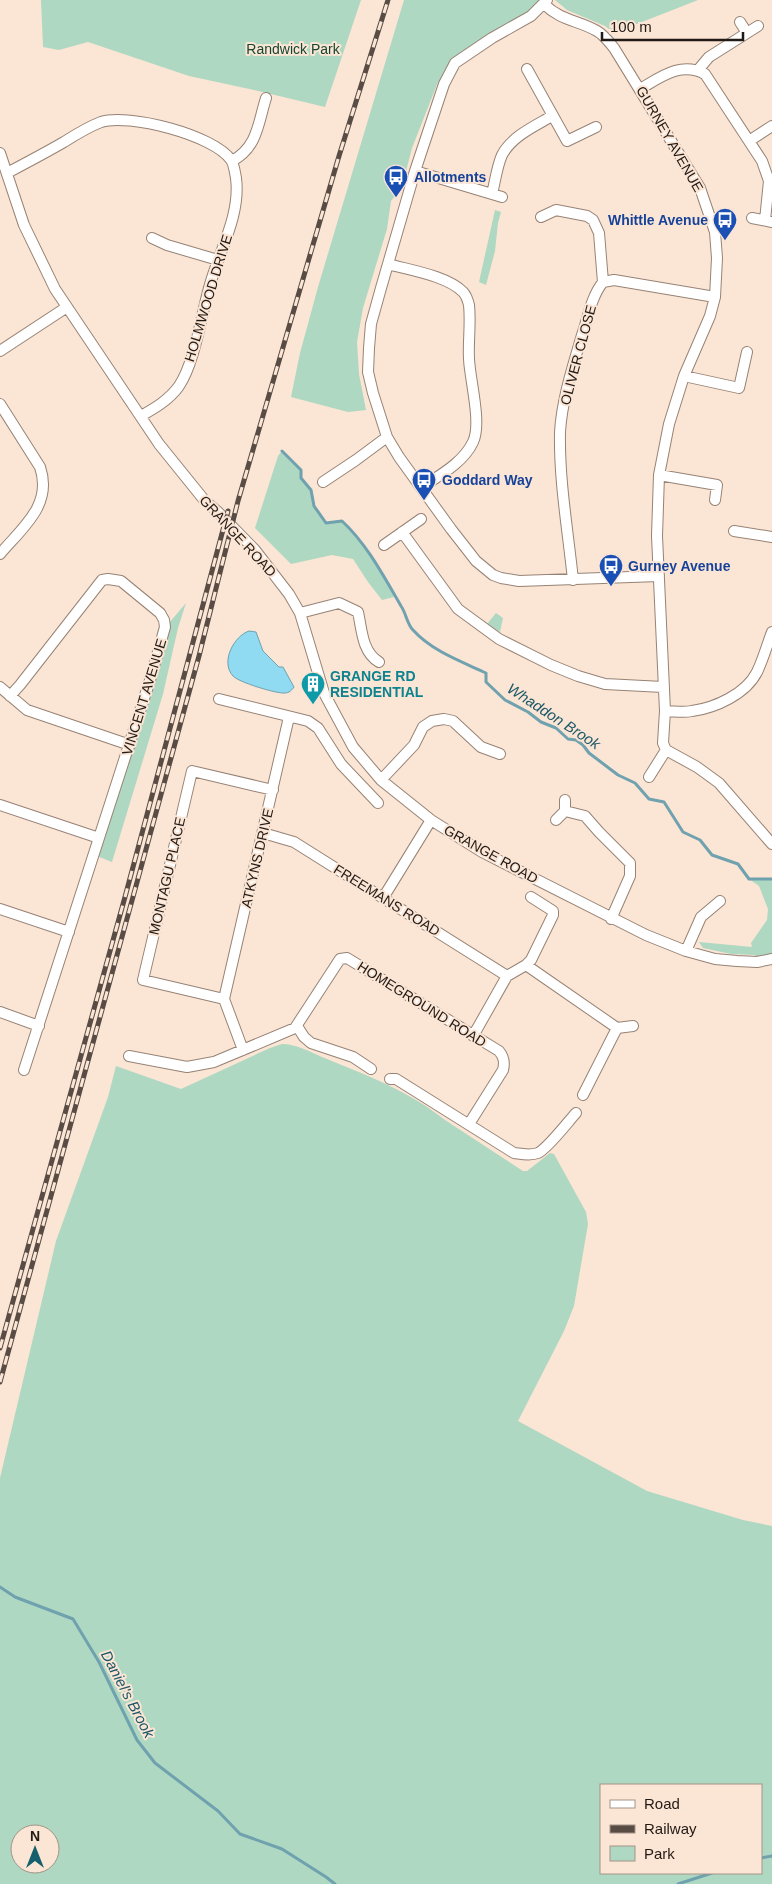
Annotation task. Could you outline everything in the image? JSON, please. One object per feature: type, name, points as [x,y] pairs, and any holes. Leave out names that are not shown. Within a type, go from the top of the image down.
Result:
[{"type":"street","name":"GURNEY AVENUE","points":[[545,2],[554,14],[596,31],[605,37],[628,68],[700,188],[715,232],[717,258],[715,297],[703,334],[684,376],[667,433],[659,475],[657,509],[665,711],[663,743],[666,750]]},
{"type":"street","points":[[545,2],[531,16],[492,38],[455,63],[444,84],[415,171],[371,324],[368,372],[387,437],[399,457],[476,561],[493,575],[519,581],[659,576]]},
{"type":"street","points":[[740,22],[747,33]]},
{"type":"street","points":[[698,70],[709,57],[758,26]]},
{"type":"street","points":[[640,89],[678,70],[689,68],[705,74],[762,161],[769,181],[768,221],[752,218]]},
{"type":"street","points":[[527,69],[552,116],[568,141],[596,127]]},
{"type":"street","points":[[7,173],[99,123],[122,119],[139,121],[177,131],[208,142],[232,161],[251,146],[263,103]]},
{"type":"street","points":[[415,171],[497,195],[502,155],[508,146],[517,137],[552,116]]},
{"type":"street","points":[[749,141],[772,126]]},
{"type":"street","name":"GRANGE ROAD","points":[[0,153],[24,225],[50,280],[67,308],[159,444],[205,501],[255,550],[289,594],[300,613],[324,693],[353,747],[381,780],[431,820],[482,852],[646,935],[686,951],[715,959],[757,962],[772,959]]},
{"type":"street","name":"HOLMWOOD DRIVE","points":[[141,416],[168,399],[180,385],[193,351],[209,286],[232,219],[236,199],[236,179],[232,161]]},
{"type":"street","points":[[541,217],[556,210],[587,216],[593,220],[599,233],[603,282],[614,280],[715,297]]},
{"type":"street","points":[[152,238],[174,247],[218,260]]},
{"type":"street","points":[[388,264],[457,286],[465,293],[469,304],[469,359],[476,419],[473,442],[464,456],[422,487]]},
{"type":"street","name":"OLIVER CLOSE","points":[[573,580],[560,431],[566,395],[581,339],[596,290],[603,282]]},
{"type":"street","points":[[0,351],[67,308]]},
{"type":"street","points":[[684,376],[739,388],[747,352]]},
{"type":"street","points":[[0,404],[40,467],[44,478],[42,500],[37,510],[0,554]]},
{"type":"street","points":[[322,482],[387,437]]},
{"type":"street","points":[[659,475],[717,485],[715,500]]},
{"type":"street","points":[[384,545],[421,519]]},
{"type":"street","points":[[734,531],[772,538]]},
{"type":"street","points":[[402,532],[458,609],[499,639],[551,665],[596,682],[664,687]]},
{"type":"street","name":"VINCENT AVENUE","points":[[10,696],[102,580],[108,578],[121,581],[160,613],[164,620],[165,627],[130,745],[98,838],[24,1070]]},
{"type":"street","points":[[300,613],[339,603],[358,612],[363,640],[371,661]]},
{"type":"street","points":[[665,711],[691,712],[714,706],[737,693],[757,673],[772,632]]},
{"type":"street","points":[[0,687],[27,710],[130,745]]},
{"type":"street","points":[[219,699],[308,721],[318,728],[341,764],[378,803]]},
{"type":"street","name":"ATKYNS DRIVE","points":[[224,999],[289,717]]},
{"type":"street","points":[[381,780],[414,745],[423,727],[432,721],[444,719],[454,721],[481,747],[500,754]]},
{"type":"street","points":[[649,777],[666,750],[697,767],[719,783],[772,844]]},
{"type":"street","name":"MONTAGU PLACE","points":[[224,999],[142,980],[192,771],[273,790]]},
{"type":"street","points":[[0,805],[98,838]]},
{"type":"street","points":[[556,820],[565,805],[585,816],[604,839],[630,863],[630,876],[611,918]]},
{"type":"street","points":[[383,898],[431,820]]},
{"type":"street","name":"FREEMANS ROAD","points":[[263,833],[294,842],[507,976]]},
{"type":"street","points":[[474,1036],[507,976],[526,965],[541,942],[554,913],[530,897]]},
{"type":"street","points":[[686,951],[701,917],[716,912],[720,901]]},
{"type":"street","points":[[0,909],[69,932]]},
{"type":"street","name":"HOMEGROUND ROAD","points":[[297,1026],[340,959],[347,958],[499,1051],[505,1060],[504,1065],[469,1124]]},
{"type":"street","points":[[526,965],[617,1028],[633,1026]]},
{"type":"street","points":[[224,999],[243,1050]]},
{"type":"street","points":[[0,1012],[39,1026]]},
{"type":"street","points":[[129,1056],[188,1067],[214,1062],[297,1026],[304,1037],[311,1043],[364,1058],[371,1069]]},
{"type":"street","points":[[581,1095],[617,1028]]},
{"type":"street","points":[[390,1079],[396,1079],[514,1152],[526,1155],[538,1153],[576,1113]]},
{"type":"green space","name":"Randwick Park","points":[[41,0],[361,0],[325,107],[189,76],[88,42],[59,50],[43,47]]},
{"type":"green space","points":[[404,0],[547,0],[467,53],[444,84],[438,82],[412,148],[402,187],[391,201],[387,229],[363,308],[357,342],[359,374],[366,410],[348,412],[291,397],[300,353],[318,287]]},
{"type":"green space","points":[[555,0],[698,0],[614,33],[605,26],[567,10]]},
{"type":"green space","points":[[495,210],[501,212],[495,251],[486,285],[479,282]]},
{"type":"green space","points":[[282,451],[301,470],[301,478],[311,490],[314,506],[326,523],[342,521],[349,528],[378,567],[394,597],[382,600],[353,559],[332,555],[291,564],[255,528],[278,456]]},
{"type":"green space","points":[[186,603],[178,628],[163,694],[112,862],[97,856],[169,623]]},
{"type":"green space","points":[[496,613],[503,618],[500,632],[487,624]]},
{"type":"green space","points":[[749,879],[772,879],[772,959],[757,962],[755,955],[731,954],[703,948],[699,942],[752,947],[751,943],[767,920],[768,909],[759,886]]},
{"type":"green space","points":[[287,1044],[307,1050],[354,1070],[416,1100],[523,1171],[527,1171],[550,1153],[554,1154],[586,1212],[588,1224],[574,1306],[564,1331],[518,1421],[647,1491],[743,1520],[772,1526],[772,1884],[0,1884],[0,1478],[56,1241],[108,1097],[116,1066],[181,1089],[270,1048]]},
{"type":"water","points":[[249,631],[256,632],[263,651],[279,667],[283,667],[294,687],[290,691],[281,693],[266,690],[233,676],[228,664],[230,650],[238,638]]},
{"type":"waterway","name":"Whaddon Brook","points":[[282,451],[301,470],[301,478],[311,490],[314,506],[326,523],[342,521],[351,530],[381,572],[403,609],[411,628],[429,644],[447,655],[486,673],[486,682],[505,700],[528,712],[541,722],[556,728],[568,739],[576,740],[589,753],[618,775],[635,783],[649,799],[664,802],[683,832],[700,840],[712,855],[738,864],[749,879],[772,879]]},
{"type":"waterway","name":"Daniel's Brook","points":[[0,1587],[15,1597],[73,1619],[99,1662],[137,1740],[155,1763],[218,1811],[240,1834],[282,1849],[335,1884]]},
{"type":"waterway","points":[[762,1858],[772,1856]]},
{"type":"waterway","points":[[678,1884],[709,1874]]},
{"type":"railway","points":[[0,1382],[199,656],[238,501],[339,156],[388,0]]},
{"type":"railway","points":[[0,1348],[125,897],[228,511]]},
{"type":"place","name":"Allotments","points":[[396,198]]},
{"type":"place","name":"Whittle Avenue","points":[[725,241]]},
{"type":"place","name":"Goddard Way","points":[[424,501]]},
{"type":"place","name":"Gurney Avenue","points":[[611,587]]},
{"type":"place","name":"GRANGE RD RESIDENTIAL","points":[[313,705]]}]
